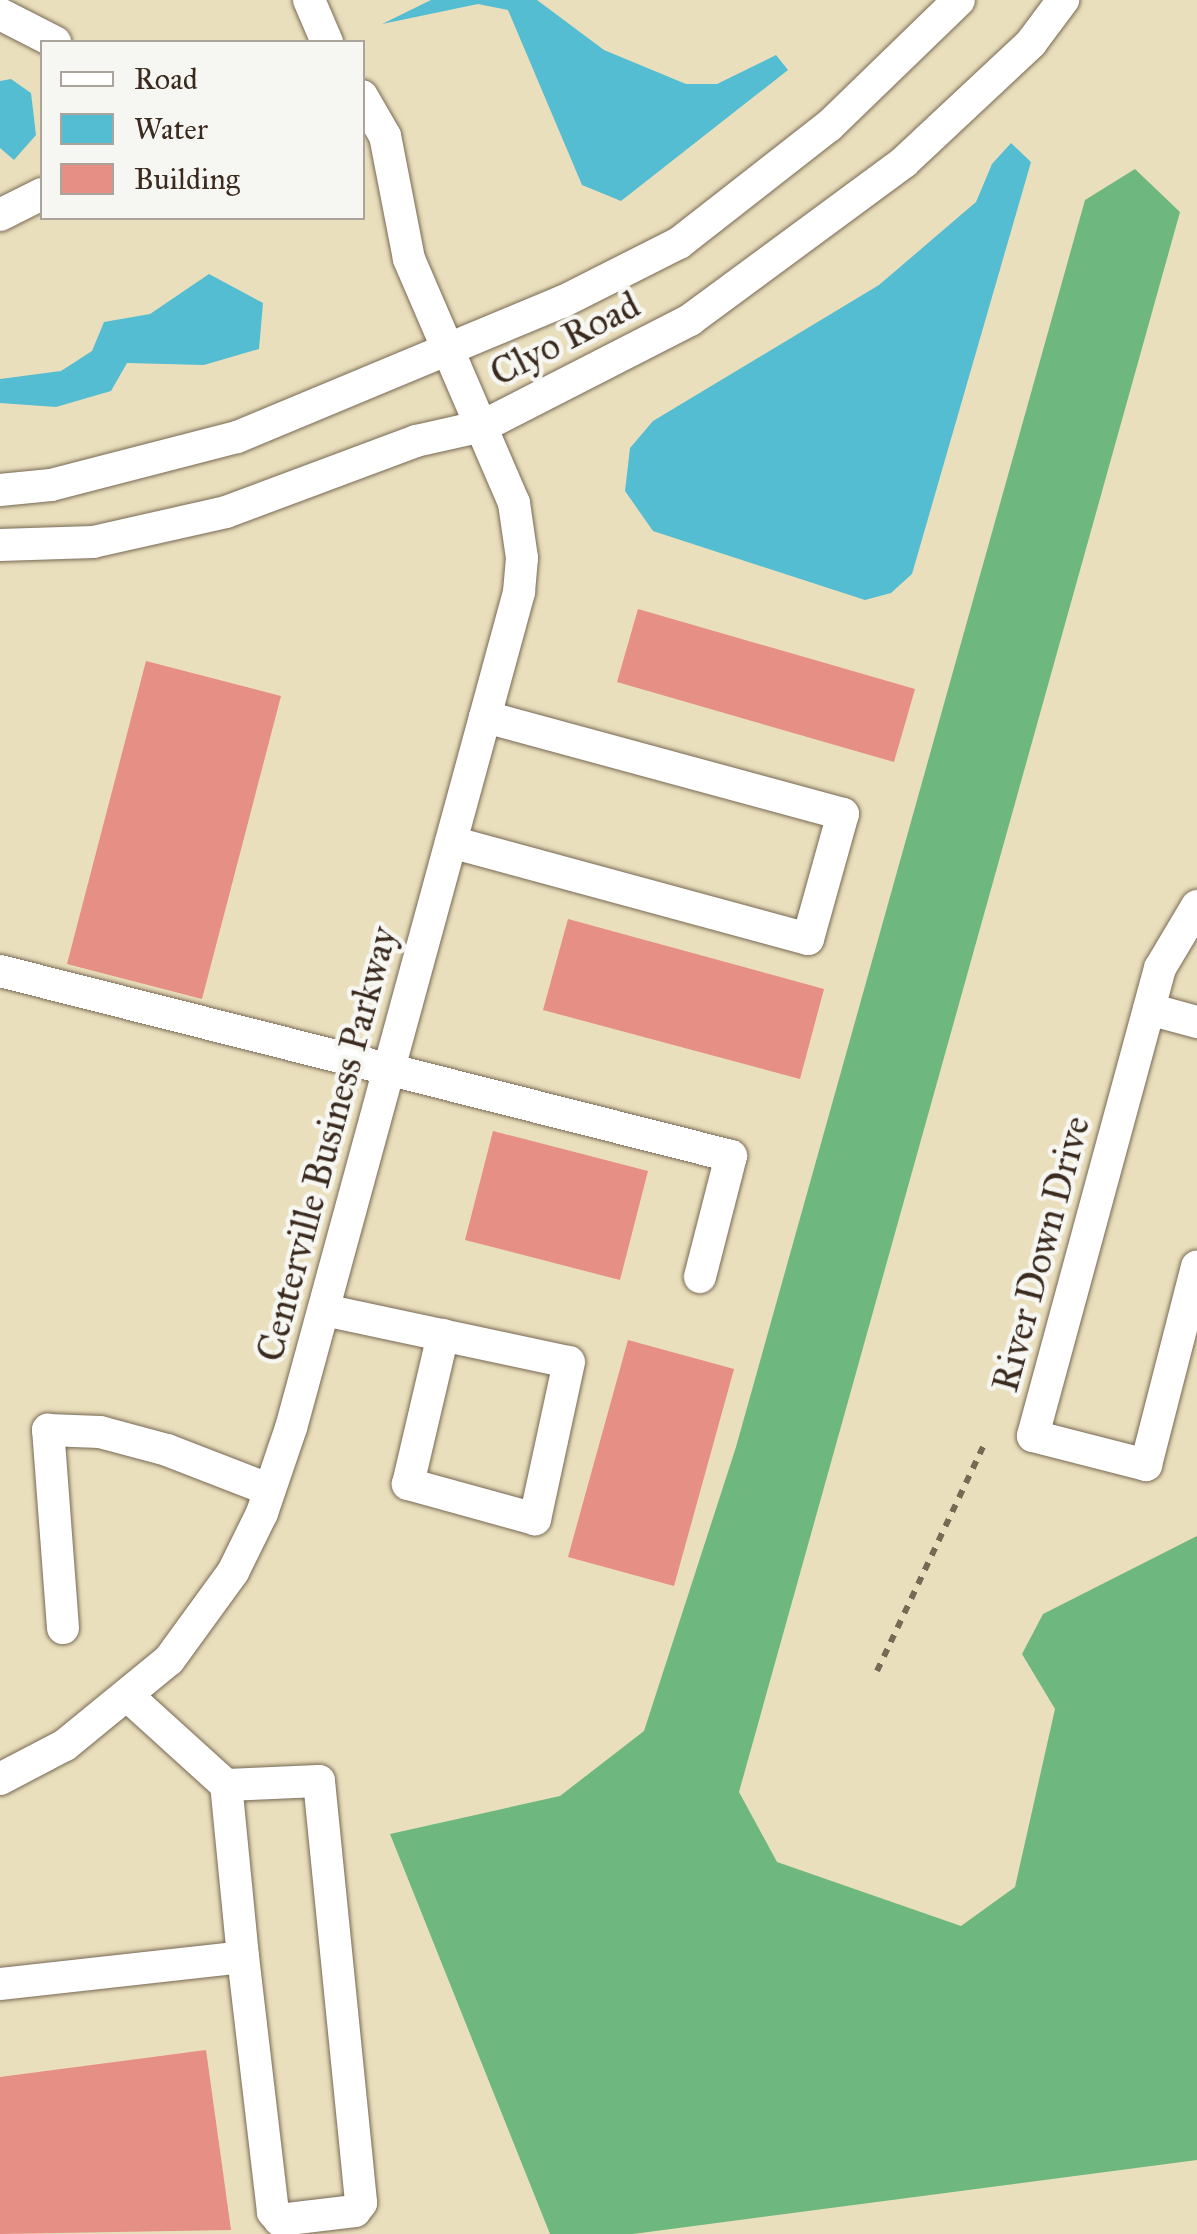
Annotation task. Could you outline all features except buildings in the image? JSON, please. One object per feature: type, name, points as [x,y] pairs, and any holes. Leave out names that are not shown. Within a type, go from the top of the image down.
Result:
[{"type":"street","points":[[309,0],[326,40]]},
{"type":"street","name":"Clyo Road","points":[[0,490],[51,485],[237,437],[448,350],[679,242],[829,126],[959,0]]},
{"type":"street","name":"Clyo Road","points":[[0,545],[92,542],[226,512],[416,441],[482,426],[690,320],[830,219],[976,100],[1063,0]]},
{"type":"street","points":[[0,14],[50,40]]},
{"type":"street","name":"Centerville Business Parkway","points":[[0,1779],[65,1746],[129,1697],[204,1618],[233,1572],[270,1490],[324,1310],[485,717],[522,558],[514,503],[409,259],[385,136],[365,101]]},
{"type":"street","points":[[0,215],[40,195]]},
{"type":"street","points":[[450,842],[808,939],[843,814],[485,717]]},
{"type":"street","name":"River Down Drive","points":[[1197,906],[1160,968],[1033,1436],[1146,1465],[1197,1266]]},
{"type":"street","points":[[0,971],[388,1073],[730,1156],[700,1278]]},
{"type":"street","points":[[1149,1009],[1197,1022]]},
{"type":"street","points":[[324,1310],[443,1335],[569,1362],[534,1519],[408,1484],[443,1335]]},
{"type":"street","points":[[64,1628],[48,1430],[100,1432],[167,1450],[270,1490]]},
{"type":"street","points":[[129,1697],[226,1786],[273,2212],[280,2220],[354,2212],[361,2203],[319,1781],[226,1786]]},
{"type":"street","points":[[0,1984],[243,1957]]},
{"type":"path","points":[[877,1671],[986,1442]]},
{"type":"green space","points":[[1135,169],[1180,212],[739,1792],[777,1862],[961,1926],[1015,1887],[1055,1709],[1022,1654],[1043,1614],[1197,1536],[1197,2160],[633,2234],[550,2234],[390,1834],[560,1796],[644,1731],[736,1447],[1085,200]]},
{"type":"water","points":[[431,0],[537,0],[604,50],[686,84],[717,84],[776,55],[788,70],[621,201],[582,185],[508,10],[478,4],[382,24]]},
{"type":"water","points":[[11,79],[31,93],[36,135],[14,160],[0,148],[0,81]]},
{"type":"water","points":[[1011,143],[1031,162],[912,574],[891,593],[865,600],[653,531],[625,491],[630,448],[653,421],[879,285],[976,202],[992,164]]},
{"type":"water","points":[[209,274],[263,303],[259,349],[204,365],[127,363],[111,391],[56,407],[0,403],[0,379],[61,371],[92,351],[104,322],[150,314]]}]
